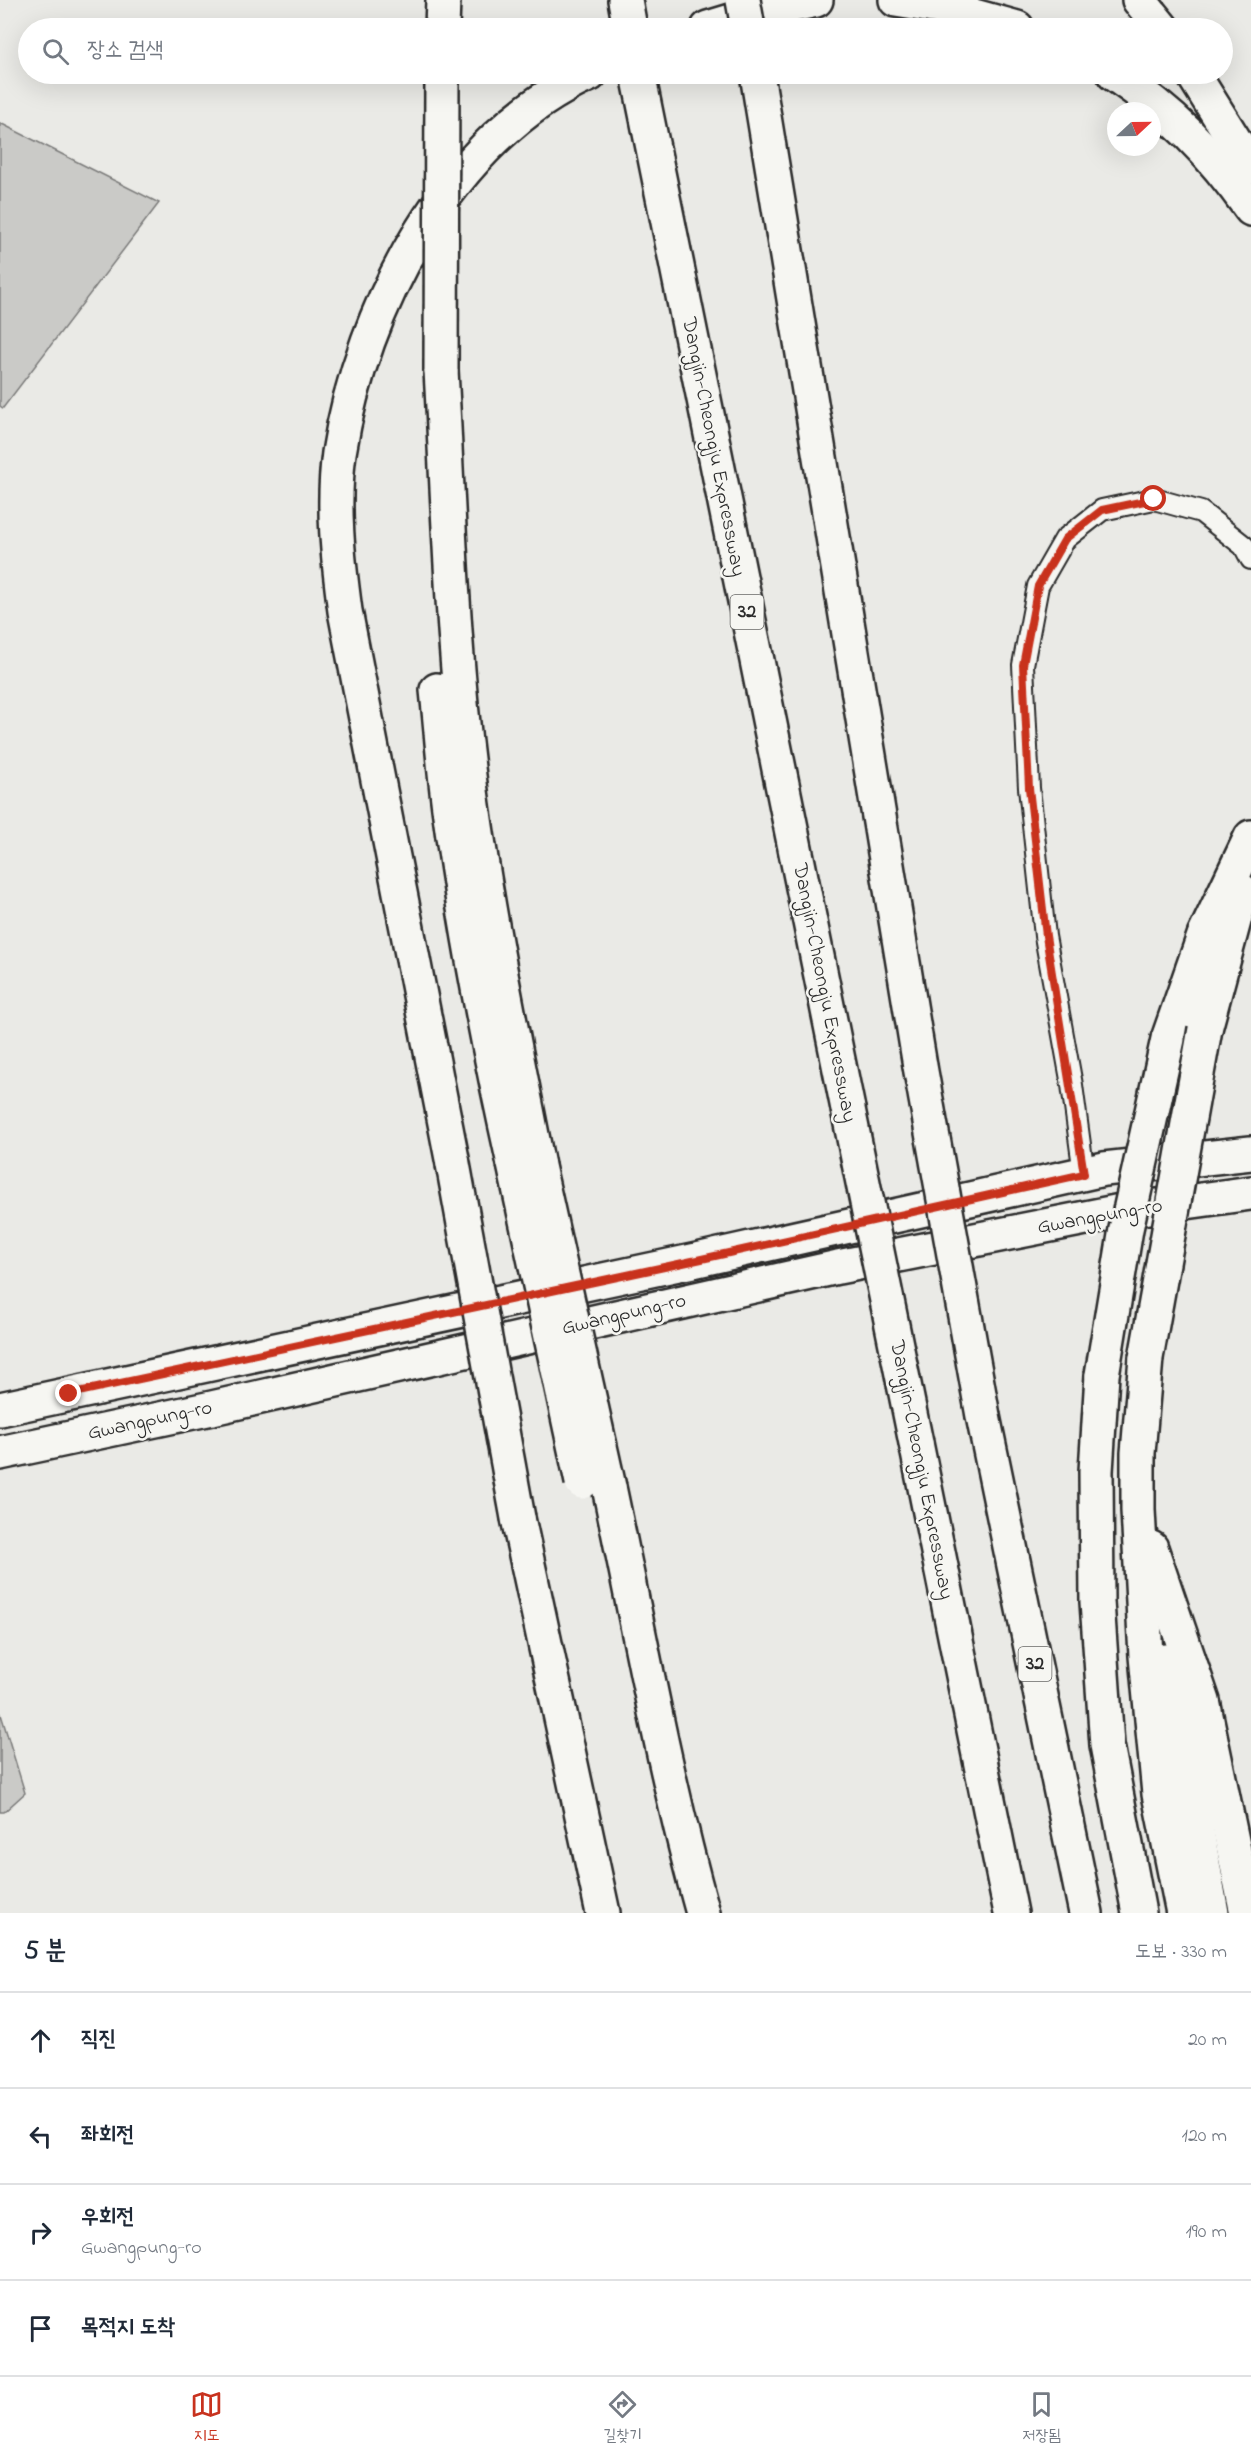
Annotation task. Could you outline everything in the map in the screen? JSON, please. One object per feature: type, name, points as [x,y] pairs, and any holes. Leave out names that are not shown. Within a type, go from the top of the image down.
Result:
[{"type":"main road","points":[[626,0],[629,18]]},
{"type":"main road","points":[[743,0],[746,18]]},
{"type":"main road","points":[[741,18],[816,0]]},
{"type":"main road","points":[[896,0],[945,8],[981,18]]},
{"type":"main road","points":[[1139,0],[1154,18]]},
{"type":"main road","points":[[442,84],[441,370],[455,643],[471,791],[505,994],[526,1165],[596,1484],[644,1653],[703,1913]]},
{"type":"main road","points":[[570,84],[551,94],[505,129],[463,173],[436,207],[381,309],[356,383],[339,453],[337,529],[345,611],[453,1164],[518,1518],[603,1913]]},
{"type":"main road","name":"Dangjin-Cheongju Expressway","points":[[640,84],[1011,1913]]},
{"type":"main road","name":"32","points":[[759,84],[920,1066],[983,1416],[1086,1913]]},
{"type":"main road","points":[[1128,84],[1161,107],[1191,135],[1251,209]]},
{"type":"main road","points":[[1199,84],[1251,167]]},
{"type":"main road","points":[[1139,1913],[1107,1744],[1096,1602],[1096,1472],[1102,1375],[1126,1229],[1168,1039],[1204,936],[1251,837]]},
{"type":"main road","points":[[1183,1913],[1159,1794],[1146,1656],[1138,1510],[1138,1453],[1146,1358],[1205,1029],[1251,858]]},
{"type":"main road","name":"Gwangpung-ro","points":[[0,1409],[697,1260],[1104,1169],[1251,1153]]},
{"type":"main road","name":"Gwangpung-ro","points":[[0,1453],[235,1403],[838,1267],[1121,1211],[1251,1193]]},
{"type":"main road","points":[[1138,1510],[1212,1913]]},
{"type":"main road","points":[[1138,1510],[1203,1701],[1247,1913]]},
{"type":"lane","points":[[1084,1174],[1046,936],[1029,788],[1023,665],[1038,586],[1065,539],[1102,510],[1154,499],[1201,512],[1244,546],[1251,559]]},
{"type":"shaded area","points":[[0,123],[159,203],[3,408],[0,406]]},
{"type":"shaded area","points":[[0,1711],[25,1793],[4,1812],[0,1812]]},
{"type":"route","points":[[69,1394],[697,1260],[1084,1174],[1072,1085],[1046,936],[1029,788],[1023,665],[1038,586],[1065,539],[1102,510],[1154,499]]}]
